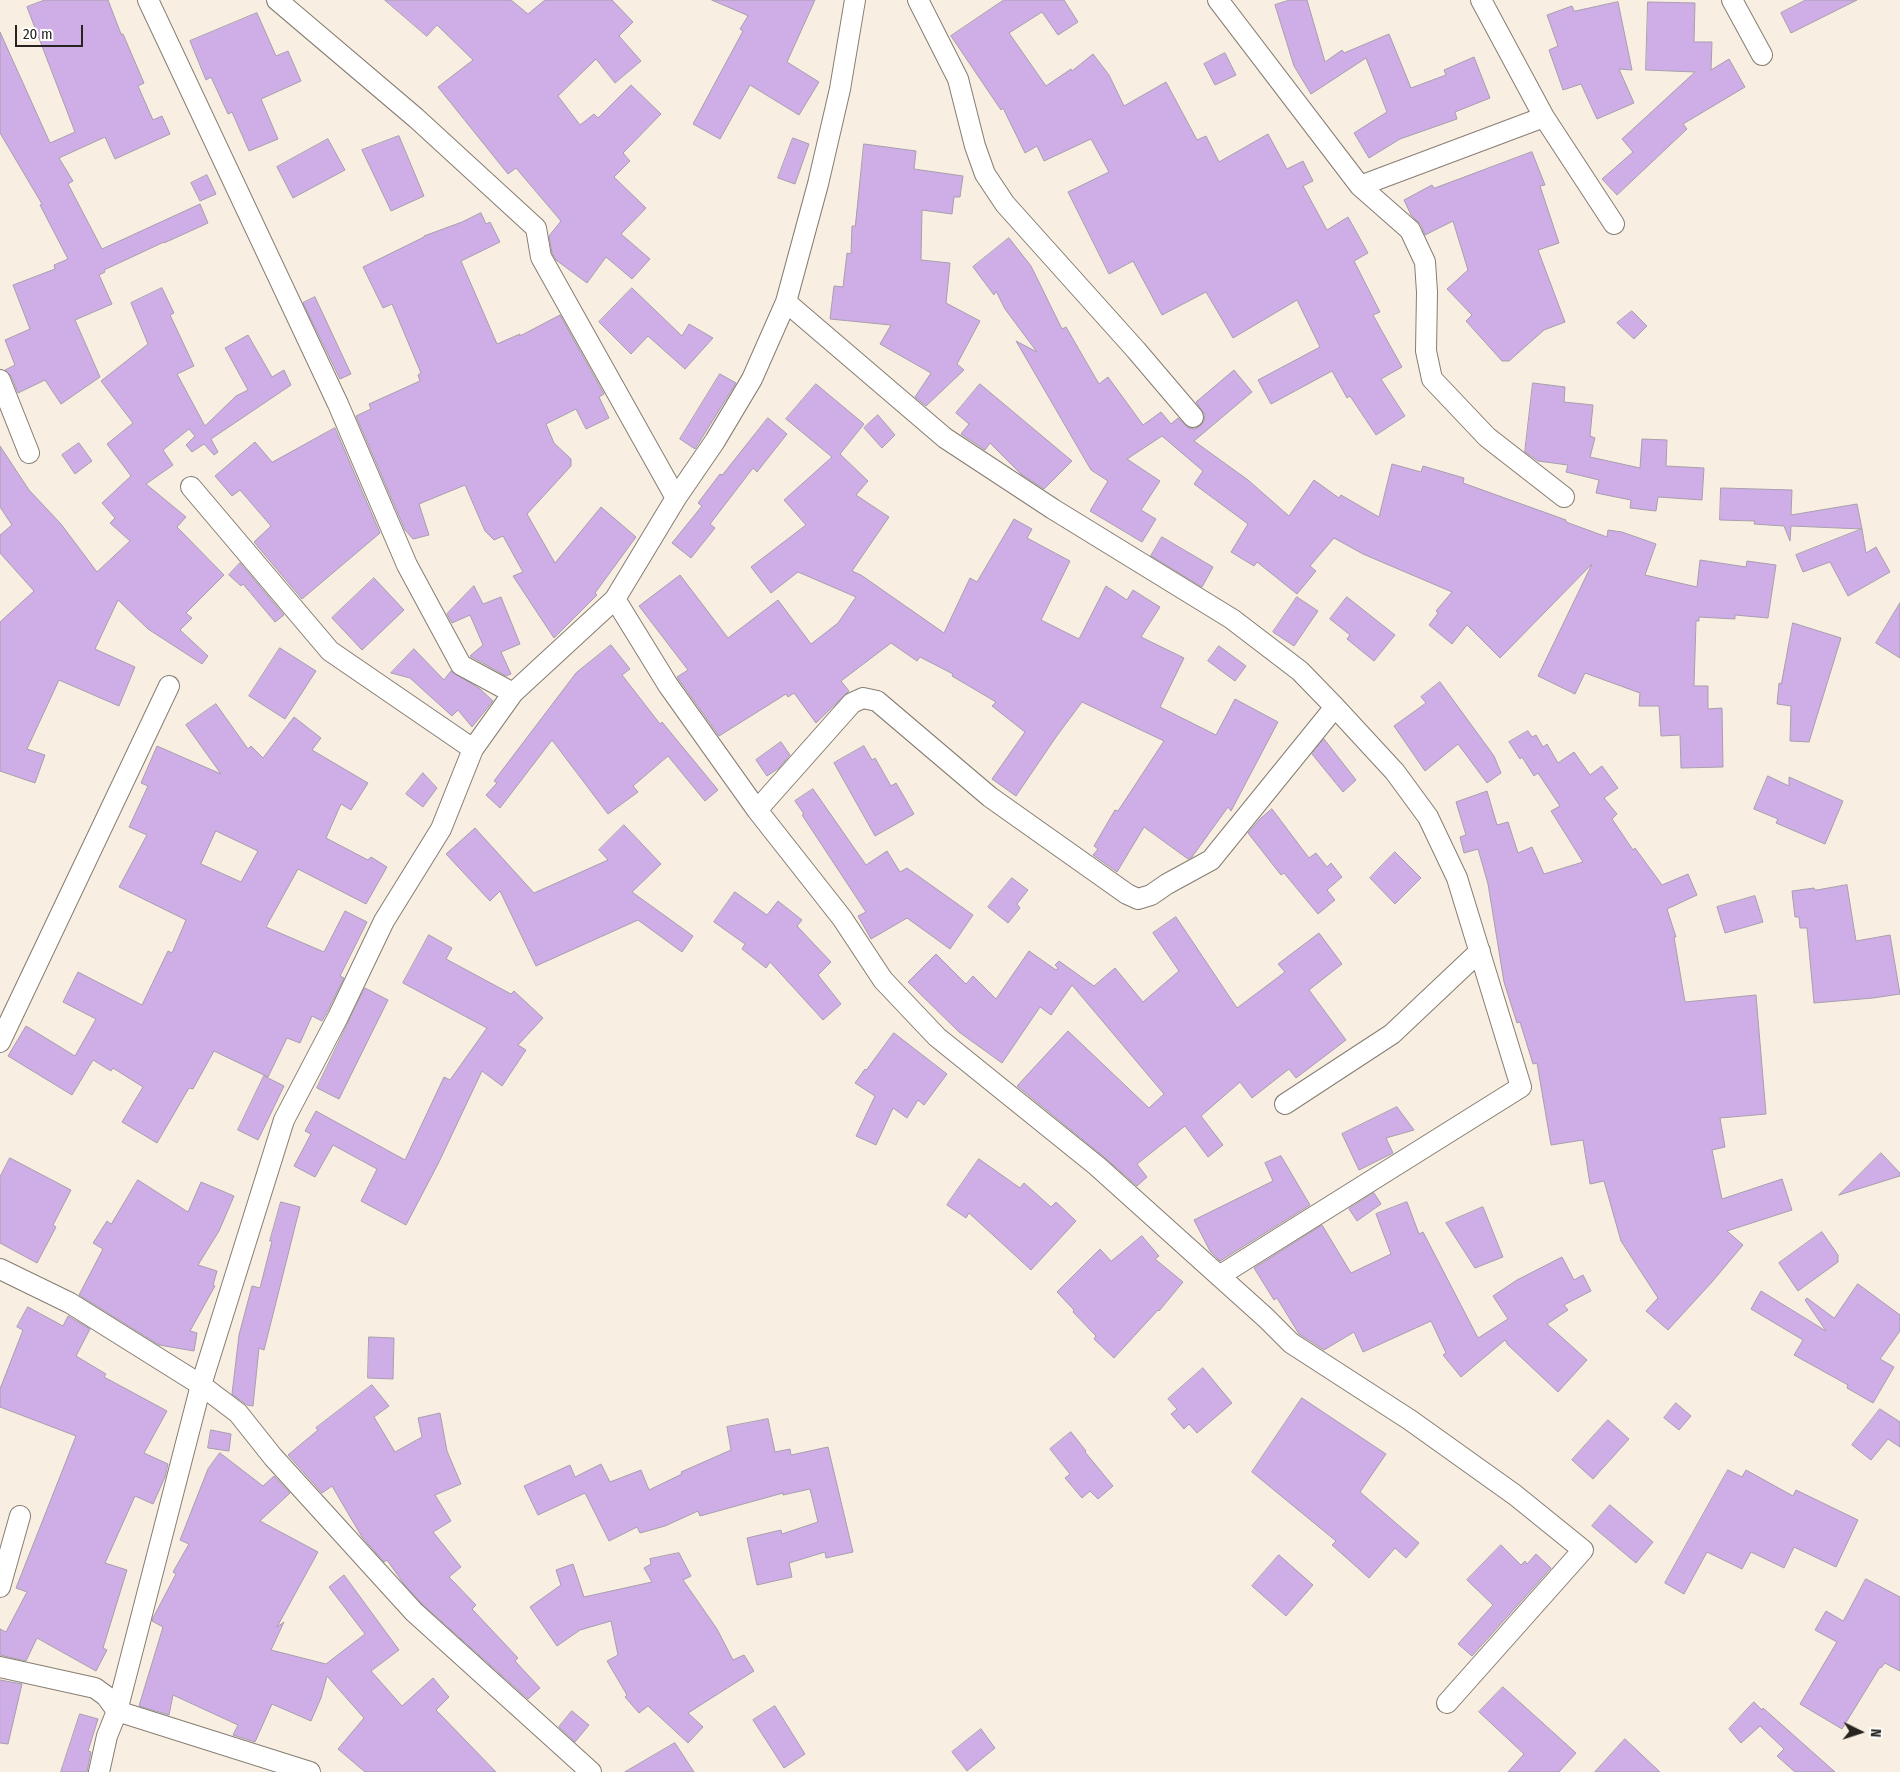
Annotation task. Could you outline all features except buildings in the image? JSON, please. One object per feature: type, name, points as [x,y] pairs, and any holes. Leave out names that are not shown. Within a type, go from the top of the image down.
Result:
[{"type":"street","points":[[148,0],[338,404],[407,565],[461,665],[513,693]]},
{"type":"street","points":[[277,0],[416,118],[536,228],[541,257],[676,498]]},
{"type":"street","points":[[99,1772],[107,1736],[117,1711],[201,1385],[284,1120],[338,1018],[384,920],[440,829],[473,749],[513,693],[615,599],[676,498],[715,441],[752,379],[786,302],[818,184],[840,89],[855,0]]},
{"type":"street","points":[[918,0],[958,79],[975,146],[985,174],[1005,204],[1136,350],[1193,417]]},
{"type":"street","points":[[1218,0],[1360,186],[1410,230],[1425,262],[1427,292],[1426,351],[1432,379],[1488,437],[1564,497]]},
{"type":"street","points":[[1481,0],[1544,117],[1614,224]]},
{"type":"street","points":[[1732,0],[1762,56]]},
{"type":"street","points":[[1360,186],[1544,117]]},
{"type":"street","points":[[786,302],[945,438],[1053,509],[1232,619],[1300,671],[1395,772],[1428,816],[1457,878],[1521,1087],[1219,1276]]},
{"type":"street","points":[[0,380],[29,454]]},
{"type":"street","points":[[191,487],[330,651],[473,749]]},
{"type":"street","points":[[615,599],[668,685],[757,810],[842,918],[883,980],[937,1036],[1096,1166],[1291,1343],[1410,1420],[1515,1495],[1583,1550],[1448,1704]]},
{"type":"street","points":[[0,1042],[169,686]]},
{"type":"street","points":[[757,810],[852,703],[863,698],[877,701],[990,797],[1127,894],[1138,899],[1151,895],[1211,860],[1335,707]]},
{"type":"street","points":[[1285,1104],[1392,1034],[1480,951]]},
{"type":"street","points":[[0,1269],[70,1303],[201,1385],[238,1413],[273,1457],[414,1612],[591,1772]]},
{"type":"street","points":[[0,1587],[20,1516]]},
{"type":"street","points":[[0,1668],[95,1688],[106,1696],[117,1711],[310,1772]]}]
